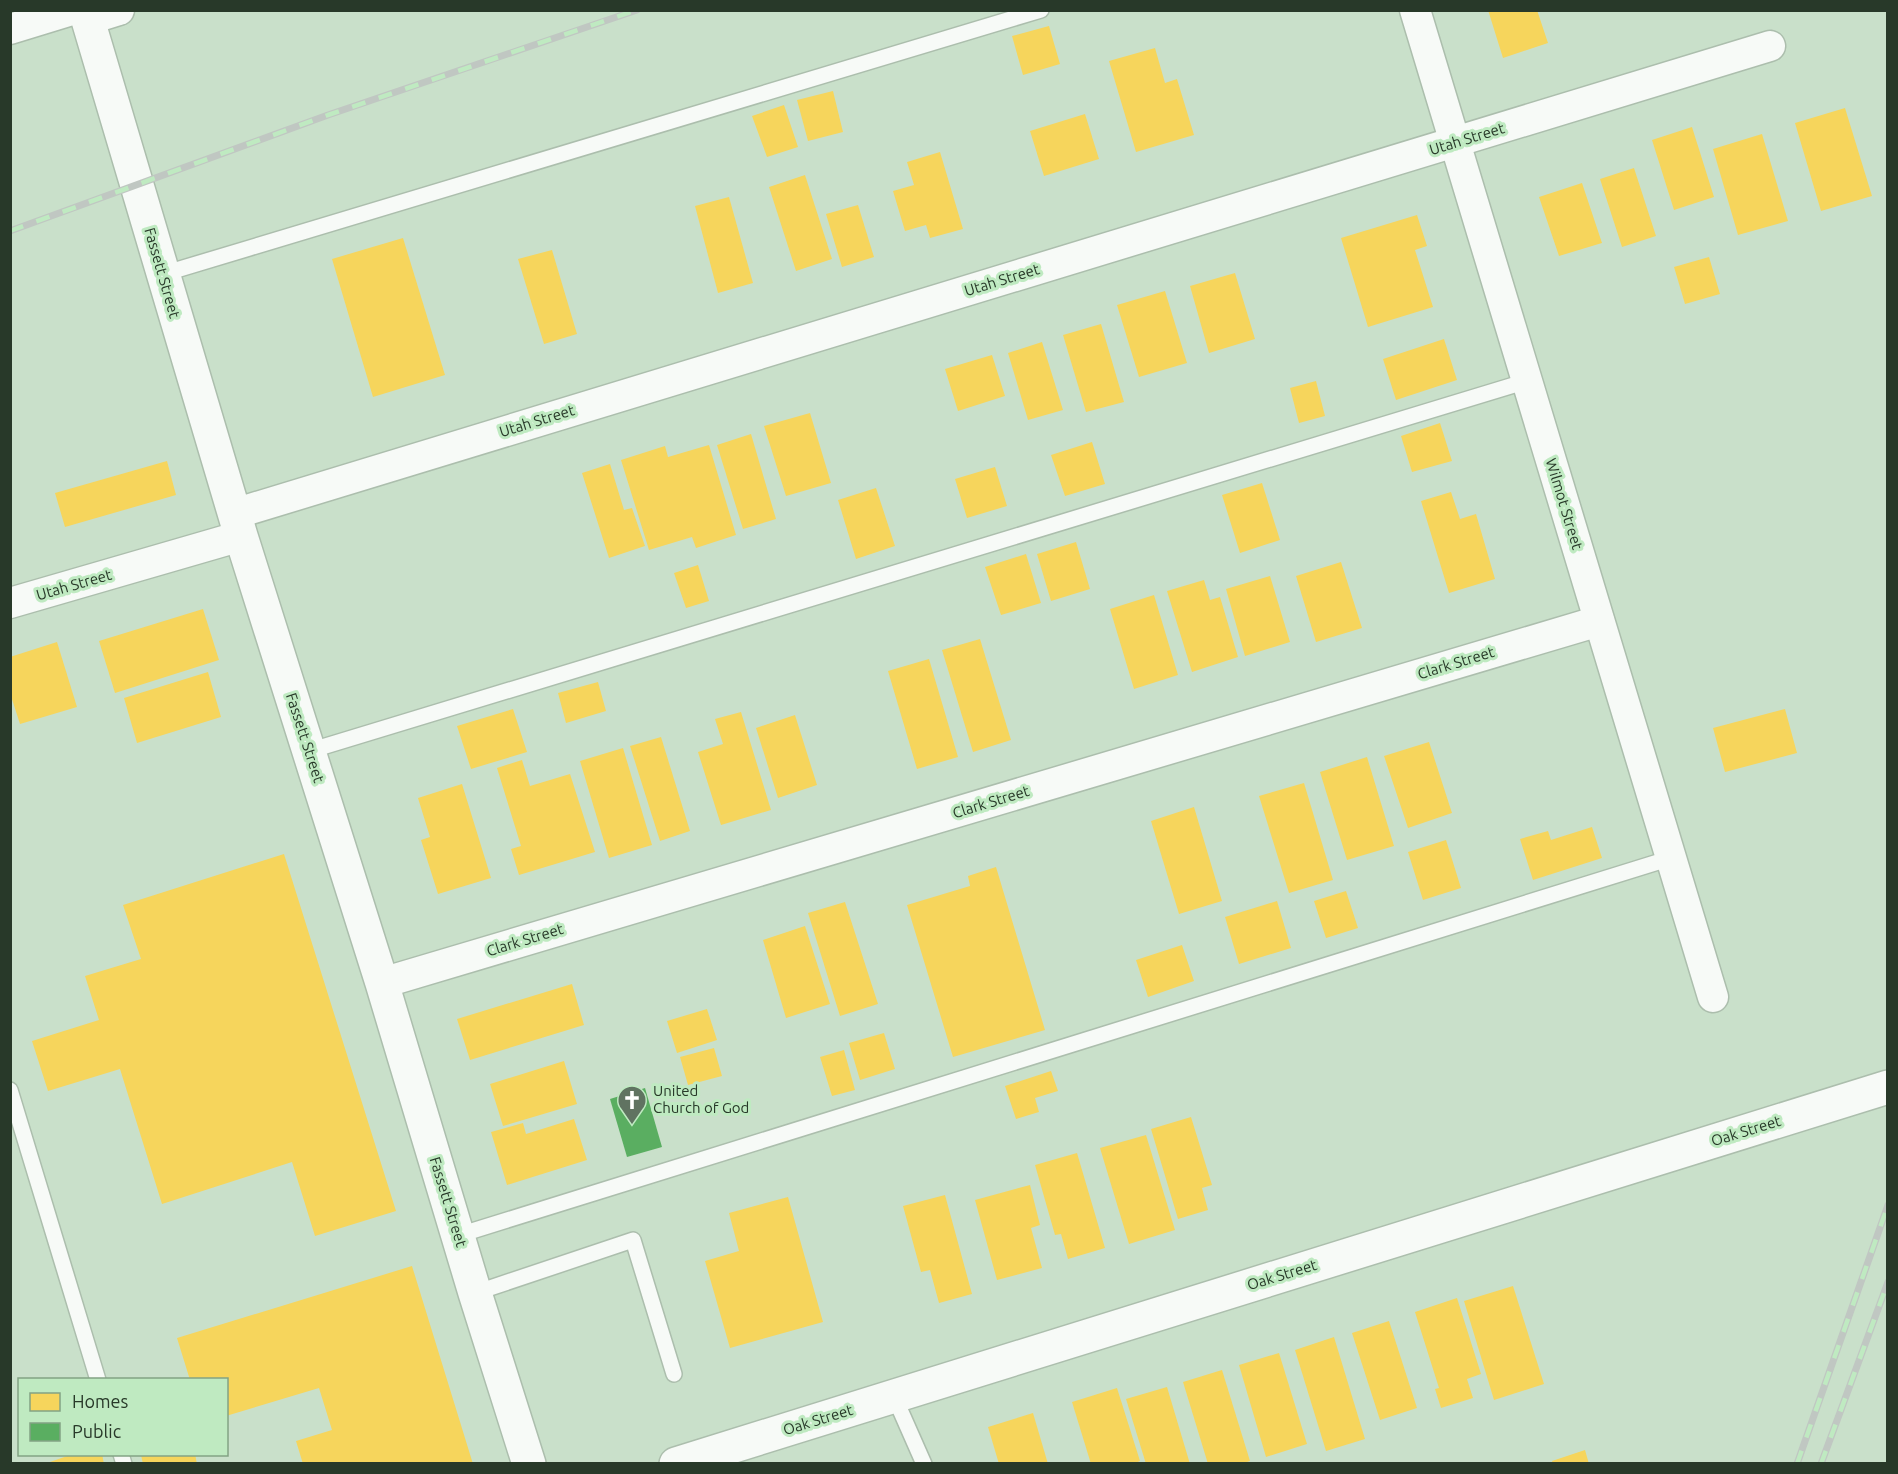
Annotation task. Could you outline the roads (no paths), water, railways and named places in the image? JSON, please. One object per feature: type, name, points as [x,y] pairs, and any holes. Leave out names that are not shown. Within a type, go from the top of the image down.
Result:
[{"type":"main road","name":"Fassett Street","points":[[81,14],[529,1464]]},
{"type":"main road","name":"Oak Street","points":[[676,1464],[1887,1087]]},
{"type":"street","points":[[10,29],[81,14],[119,10]]},
{"type":"street","name":"Wilmot Street","points":[[1415,10],[1713,997]]},
{"type":"street","name":"Utah Street","points":[[10,603],[237,525],[1455,142],[1770,46]]},
{"type":"street","name":"Clark Street","points":[[382,983],[1599,621]]},
{"type":"lane","points":[[163,274],[1041,10]]},
{"type":"lane","points":[[309,751],[1527,381]]},
{"type":"lane","points":[[459,1235],[1671,858]]},
{"type":"lane","points":[[10,1090],[97,1378]]},
{"type":"lane","points":[[475,1293],[633,1240],[674,1374]]},
{"type":"lane","points":[[894,1396],[924,1464]]},
{"type":"railway","points":[[10,231],[328,115],[637,10]]},
{"type":"railway","points":[[1797,1464],[1888,1205]]},
{"type":"railway","points":[[1821,1464],[1888,1282]]},
{"type":"place","name":"United Church of God","points":[[632,1126]]}]
